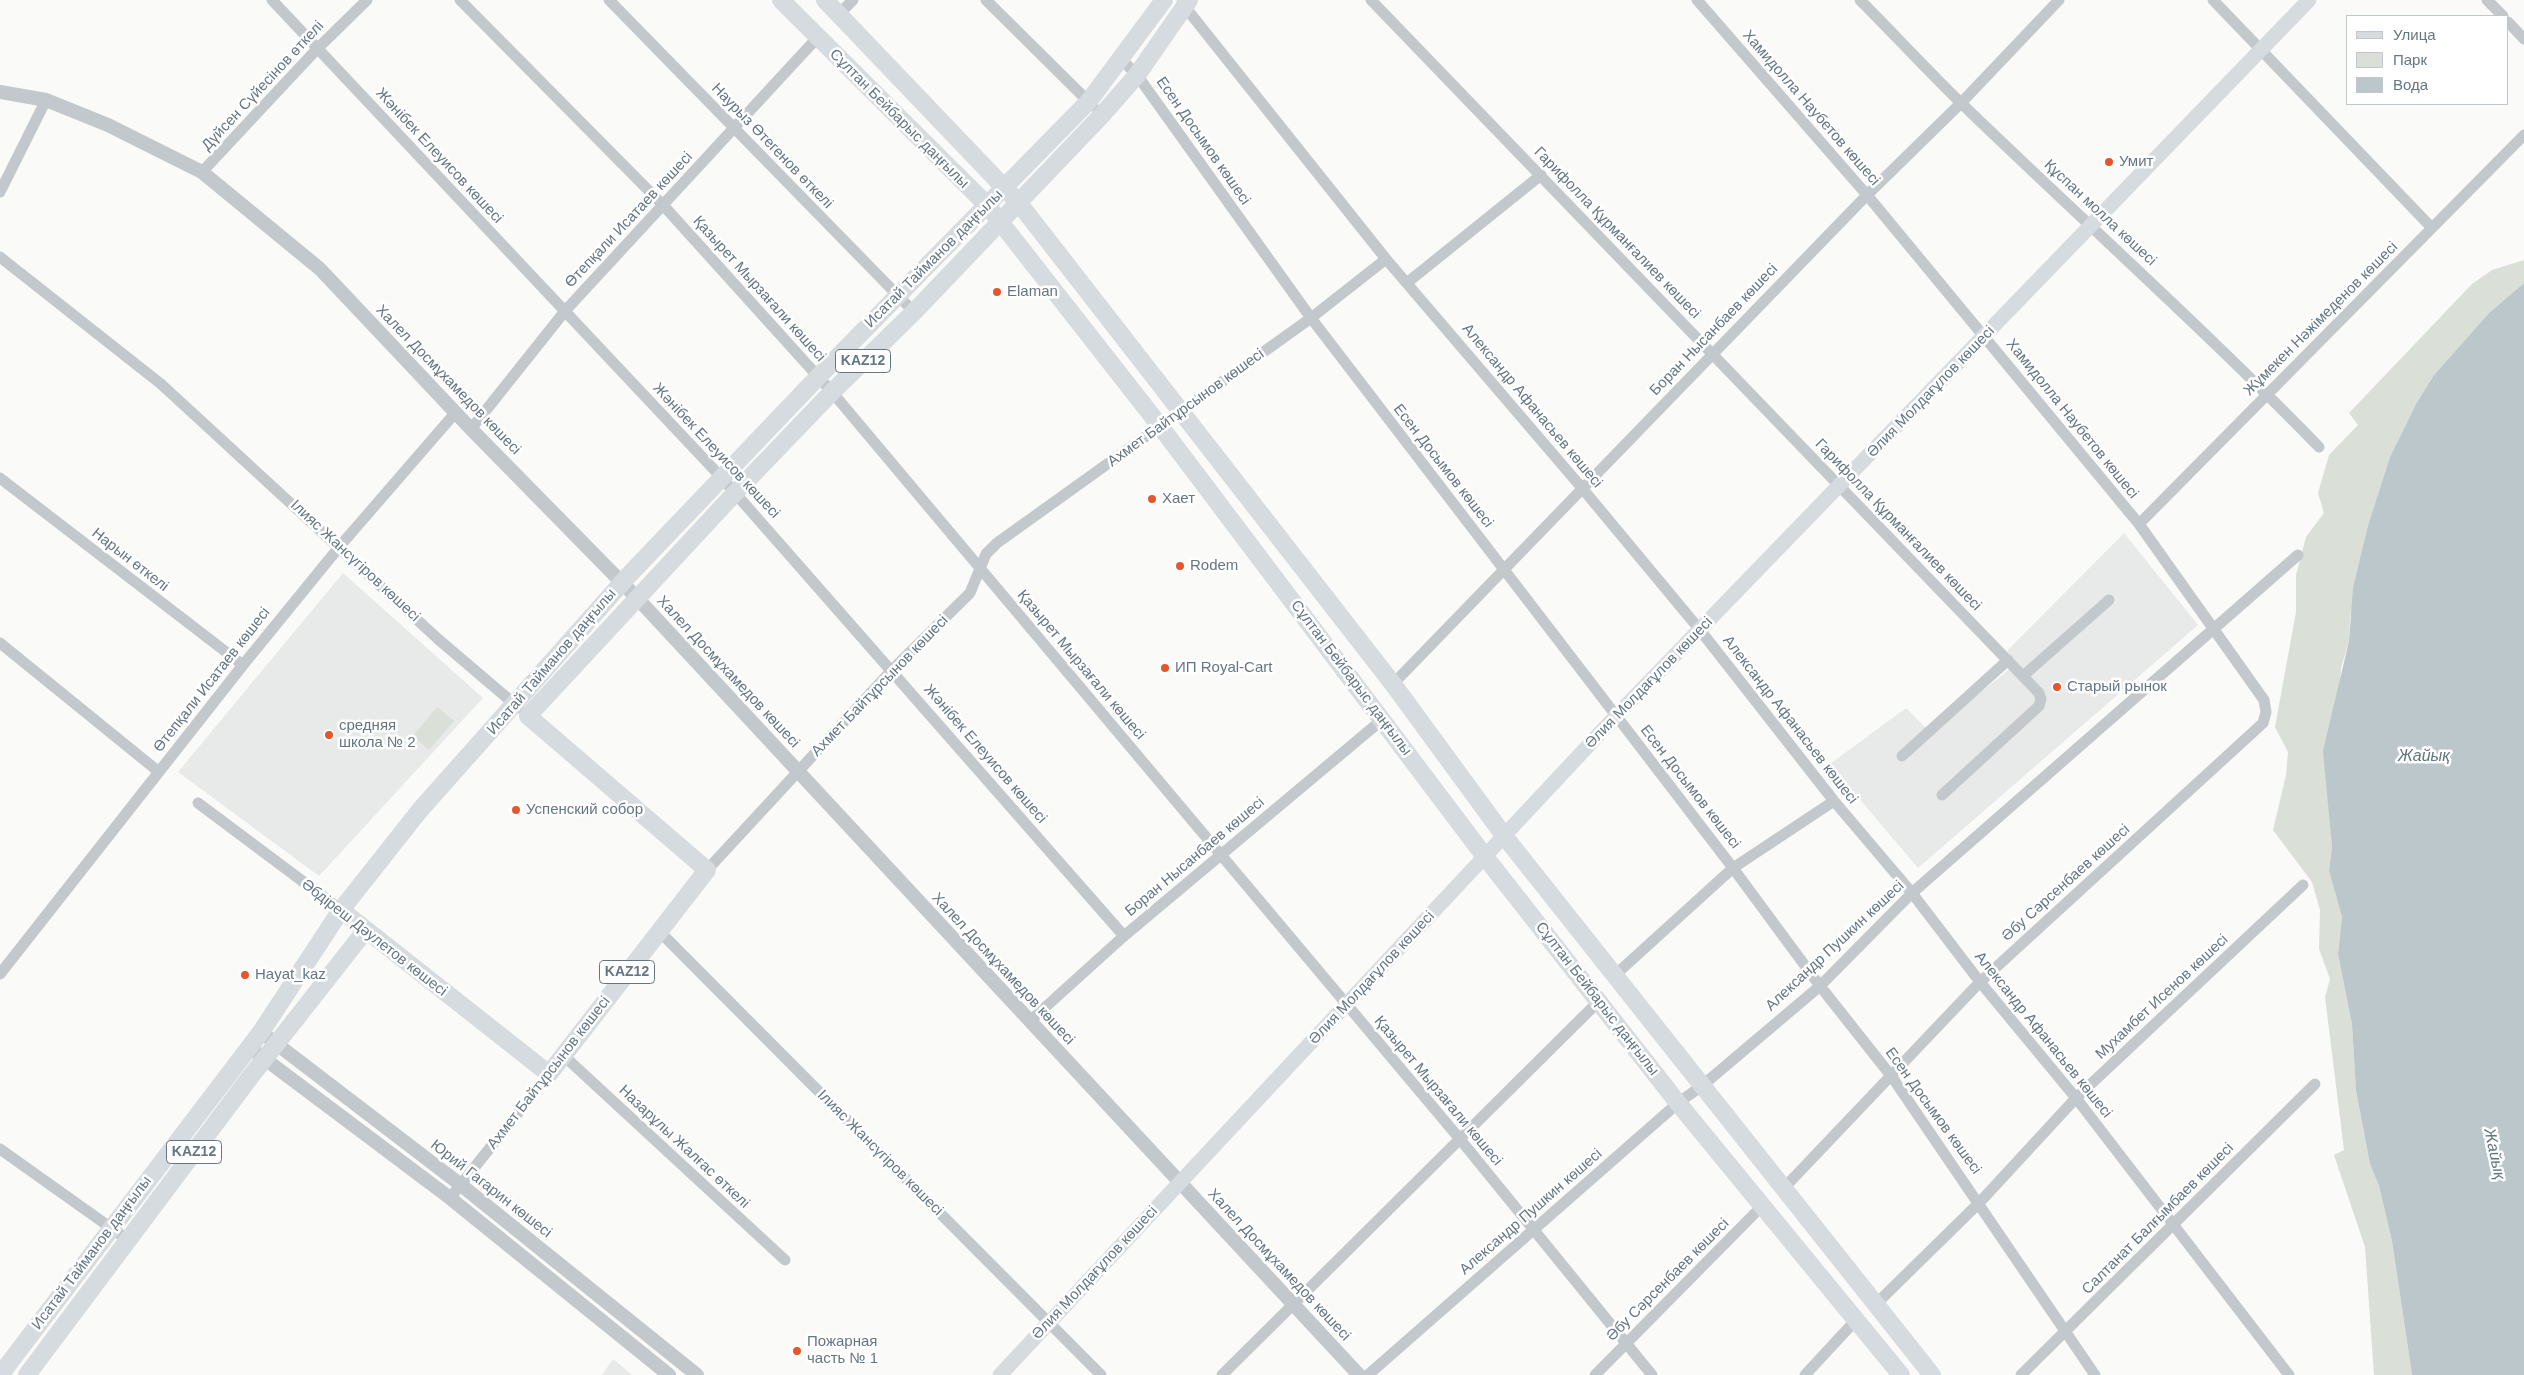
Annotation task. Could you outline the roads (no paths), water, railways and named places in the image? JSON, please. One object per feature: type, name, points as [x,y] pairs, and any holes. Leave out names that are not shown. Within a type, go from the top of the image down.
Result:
[{"type":"main road","name":"Сұлтан Бейбарыс даңғылы","points":[[781,0],[817,38],[987,205],[1268,567],[1486,858],[1678,1103],[1900,1375]]},
{"type":"main road","name":"Сұлтан Бейбарыс даңғылы","points":[[825,0],[1018,202],[1393,684],[1505,837],[1614,976],[1703,1084],[1932,1375]]},
{"type":"main road","name":"Исатай Тайманов даңғылы","points":[[0,1374],[249,1047],[341,910],[420,810],[622,582],[721,477],[1089,101],[1164,0]]},
{"type":"main road","name":"Әлия Молдағұлов көшесі","points":[[1000,1375],[1180,1181],[1486,858],[1616,716],[2309,0]]},
{"type":"main road","name":"Исатай Тайманов даңғылы","points":[[528,716],[735,493],[832,392],[914,312],[1102,115],[1137,74],[1184,2]]},
{"type":"main road","points":[[1268,567],[1282,561],[1289,550]]},
{"type":"main road","name":"Ілияс Жансүгіров көшесі","points":[[528,716],[707,870]]},
{"type":"main road","name":"Ахмет Байтұрсынов көшесі","points":[[549,1074],[707,870]]},
{"type":"main road","name":"Әбдіреш Дәулетов көшесі","points":[[341,910],[365,931],[549,1074]]},
{"type":"main road","name":"Исатай Тайманов даңғылы","points":[[27,1375],[265,1059],[365,931]]},
{"type":"street","name":"Жәнібек Елеуисов көшесі","points":[[272,0],[721,477],[1124,936]]},
{"type":"street","name":"Дүйсен Сүйесінов өткелі","points":[[202,172],[318,48],[367,0]]},
{"type":"street","name":"Қазырет Мырзағали көшесі","points":[[460,0],[663,205],[832,392],[1223,855],[1459,1138],[1652,1375]]},
{"type":"street","name":"Наурыз Өтегенов өткелі","points":[[609,0],[914,312]]},
{"type":"street","points":[[840,14],[853,0]]},
{"type":"street","points":[[986,0],[1102,115]]},
{"type":"street","name":"Гарифолла Құрманғалиев көшесі","points":[[1371,0],[2039,693],[2042,699],[2039,706],[1942,794]]},
{"type":"street","name":"Хамидолла Наубетов көшесі","points":[[1697,0],[1867,194],[2139,524],[2264,700],[2266,712]]},
{"type":"street","name":"Құспан молла көшесі","points":[[1860,0],[1961,103],[2092,225],[2268,394],[2319,447]]},
{"type":"street","name":"Боран Нысанбаев көшесі","points":[[1393,684],[1867,194],[1961,103],[2059,0]]},
{"type":"street","points":[[2213,0],[2432,228]]},
{"type":"street","points":[[2487,0],[2502,15]]},
{"type":"street","name":"Александр Афанасьев көшесі","points":[[1184,2],[1386,259],[1408,282],[1700,630],[1834,801],[1912,893],[1980,982],[2076,1098],[2288,1375]]},
{"type":"street","points":[[2509,23],[2524,39]]},
{"type":"street","name":"Өтепқали Исатаев көшесі","points":[[471,429],[565,311],[817,38]]},
{"type":"street","name":"Есен Досымов көшесі","points":[[1121,59],[1137,74],[1311,318],[1733,868],[1820,986],[1892,1076],[1980,1202],[2096,1375]]},
{"type":"street","name":"Халел Досмұхамедов көшесі","points":[[0,92],[46,100],[108,125],[202,172],[320,269],[471,429],[638,599],[1359,1375]]},
{"type":"street","points":[[0,192],[46,100]]},
{"type":"street","name":"Жұмекен Нәжімеденов көшесі","points":[[2139,524],[2524,135]]},
{"type":"street","points":[[1408,282],[1541,175]]},
{"type":"street","name":"Ілияс Жансүгіров көшесі","points":[[0,257],[161,384],[340,546],[438,639],[528,716]]},
{"type":"street","name":"Ахмет Байтұрсынов көшесі","points":[[707,870],[892,670],[970,593],[986,554],[997,543],[1311,318],[1386,259]]},
{"type":"street","name":"Өтепқали Исатаев көшесі","points":[[0,974],[58,897],[243,665],[340,546],[456,412]]},
{"type":"street","name":"Нарын өткелі","points":[[0,478],[243,665]]},
{"type":"street","name":"Александр Пушкин көшесі","points":[[1368,1375],[1678,1103],[1820,986],[1912,893],[2298,555]]},
{"type":"street","points":[[2023,676],[2109,600]]},
{"type":"street","points":[[0,643],[159,772]]},
{"type":"street","points":[[1902,756],[2008,660]]},
{"type":"street","name":"Әбу Сәрсенбаев көшесі","points":[[1784,1188],[1980,982],[2263,723],[2266,712]]},
{"type":"street","name":"Боран Нысанбаев көшесі","points":[[1030,1022],[1124,936],[1383,719]]},
{"type":"street","points":[[1614,976],[1733,868],[1834,801]]},
{"type":"street","name":"Әбдіреш Дәулетов көшесі","points":[[198,803],[341,910]]},
{"type":"street","name":"Мухамбет Исенов көшесі","points":[[1876,1304],[1980,1202],[2076,1098],[2303,885]]},
{"type":"street","name":"Ілияс Жансүгіров көшесі","points":[[659,931],[1101,1375]]},
{"type":"street","points":[[1222,1375],[1599,1001]]},
{"type":"street","name":"Юрий Гагарин көшесі","points":[[260,1032],[461,1185],[697,1375]]},
{"type":"street","points":[[249,1047],[450,1198],[669,1375]]},
{"type":"street","name":"Назарұлы Жалғас өткелі","points":[[563,1055],[785,1260]]},
{"type":"street","name":"Ахмет Байтұрсынов көшесі","points":[[450,1198],[549,1074]]},
{"type":"street","name":"Салтанат Балғымбаев көшесі","points":[[2021,1375],[2315,1084]]},
{"type":"street","points":[[0,1149],[128,1240]]},
{"type":"street","name":"Әбу Сәрсенбаев көшесі","points":[[1595,1375],[1762,1206]]},
{"type":"street","points":[[1805,1375],[1856,1321]]},
{"type":"water","name":"Жайық","points":[[2524,283],[2524,1375],[2412,1375],[2392,1241],[2379,1186],[2370,1164],[2356,1091],[2352,1025],[2338,954],[2342,917],[2329,871],[2332,846],[2323,751],[2349,641],[2353,588],[2369,522],[2390,457],[2416,404],[2434,375],[2489,313]]},
{"type":"place","name":"Умит","points":[[2109,162]]},
{"type":"place","name":"Elaman","points":[[997,292]]},
{"type":"place","name":"Хает","points":[[1152,499]]},
{"type":"place","name":"Rodem","points":[[1180,566]]},
{"type":"place","name":"ИП Royal-Cart","points":[[1165,668]]},
{"type":"place","name":"Старый рынок","points":[[2057,687]]},
{"type":"place","name":"cредняя школа № 2","points":[[329,735]]},
{"type":"place","name":"Успенский собор","points":[[516,810]]},
{"type":"place","name":"Hayat_kaz","points":[[245,975]]},
{"type":"place","name":"Пожарная часть № 1","points":[[797,1351]]}]
